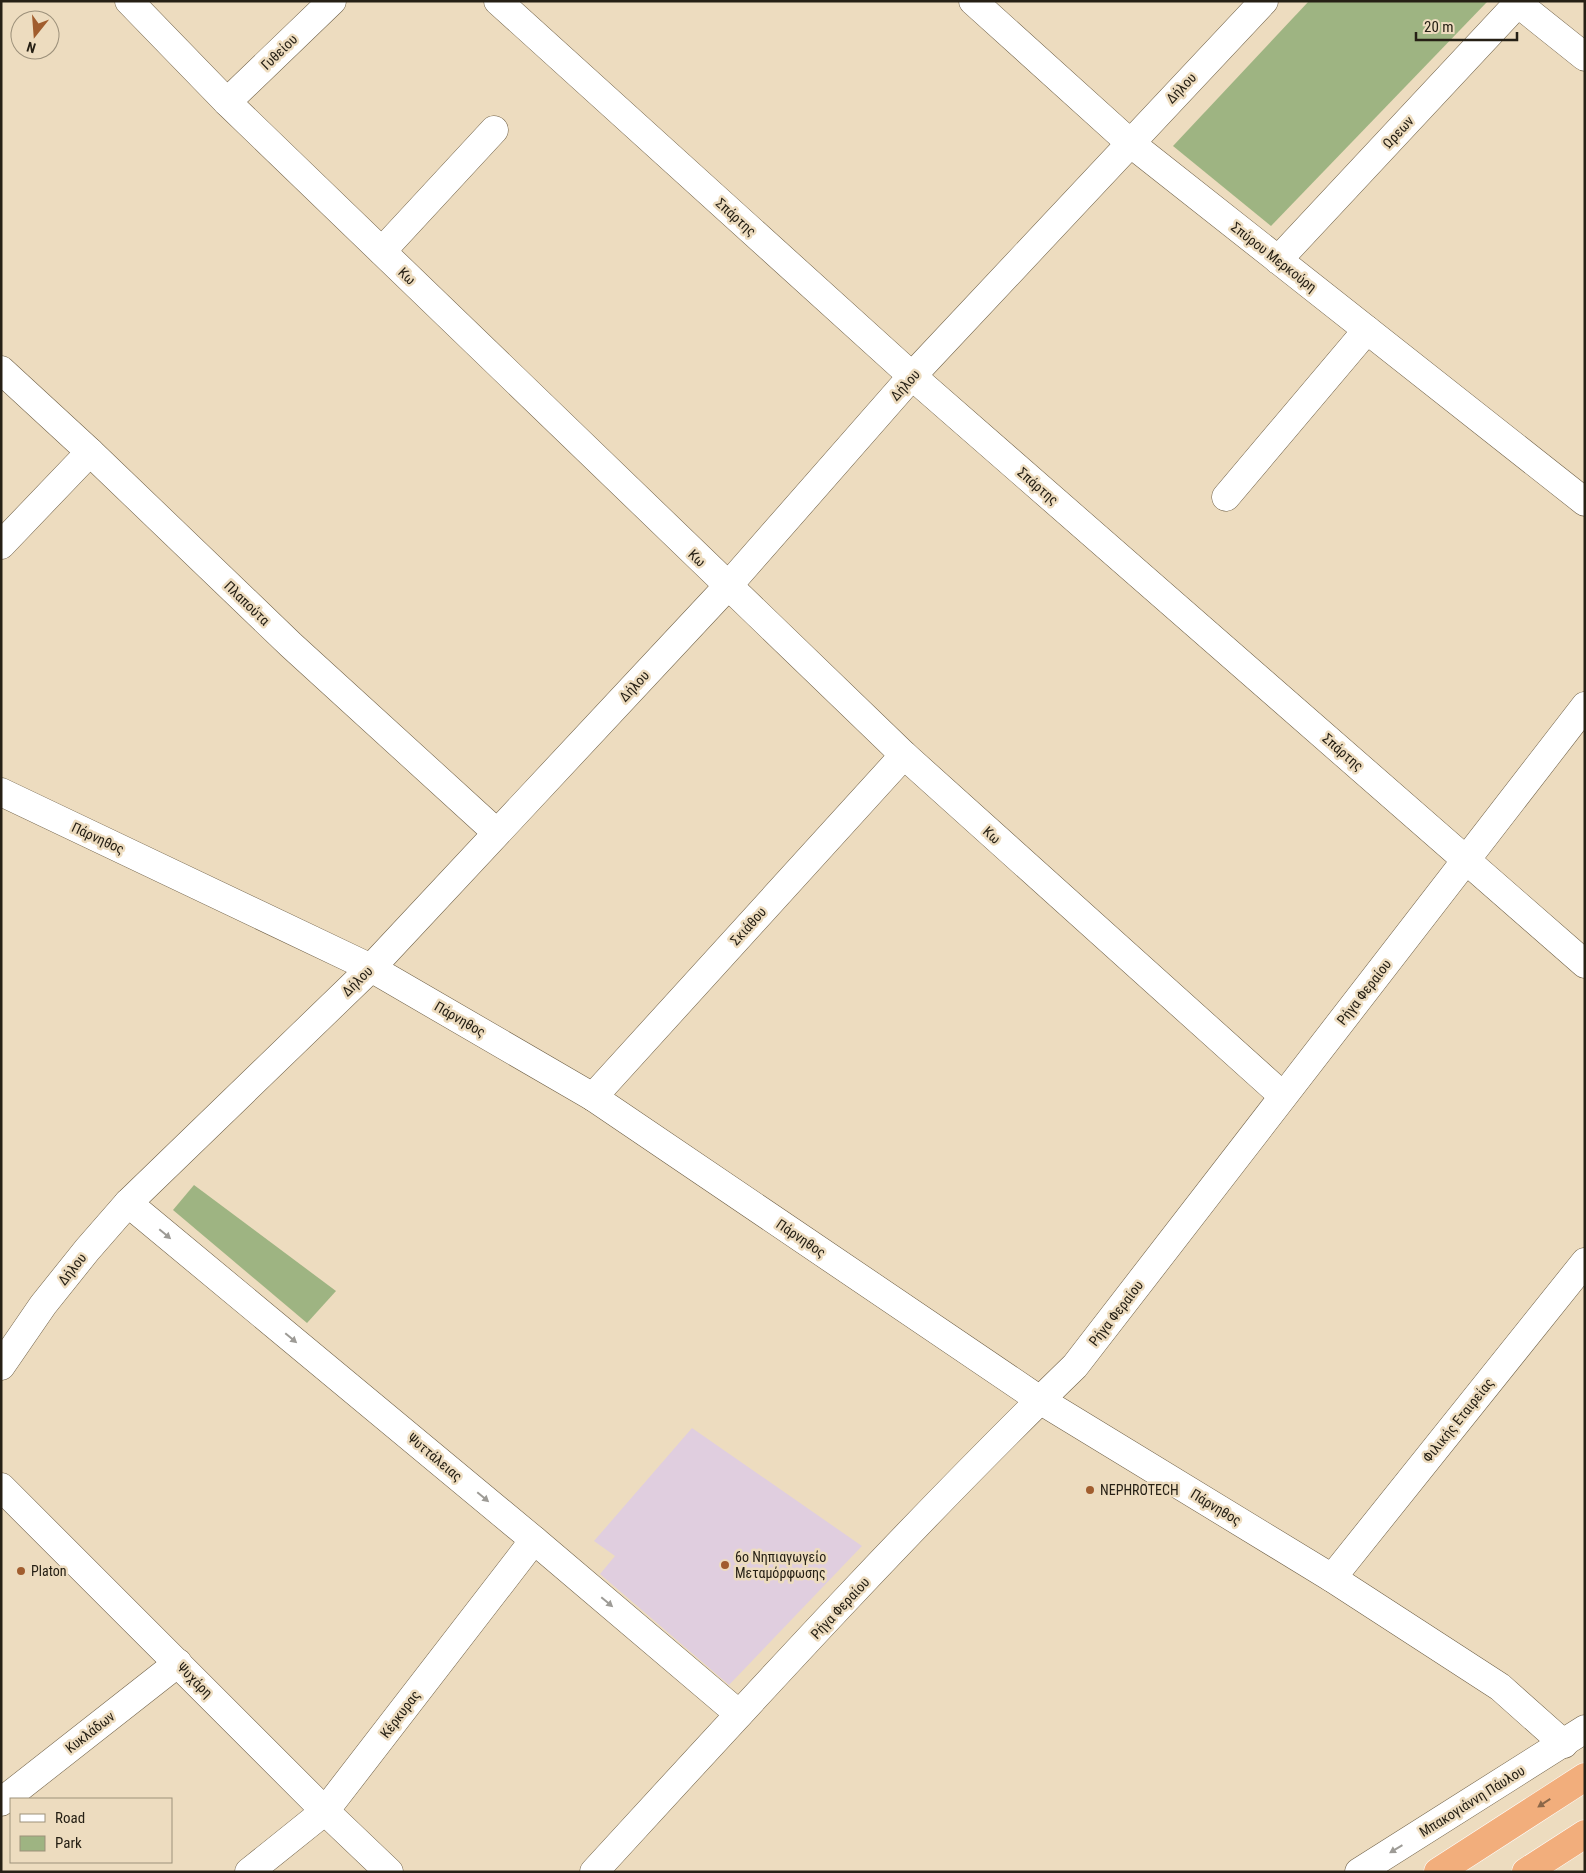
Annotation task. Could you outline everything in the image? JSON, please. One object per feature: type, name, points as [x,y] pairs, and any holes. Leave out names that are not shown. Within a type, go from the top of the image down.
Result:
[{"type":"highway","points":[[1438,1872],[1585,1777]]},
{"type":"highway","points":[[1526,1872],[1585,1834]]},
{"type":"street","name":"Κω","points":[[129,1],[227,102],[726,587],[904,756],[1284,1096]]},
{"type":"street","name":"Γυθείου","points":[[227,102],[332,1]]},
{"type":"street","name":"Σπάρτης","points":[[498,1],[912,376],[1585,964]]},
{"type":"street","name":"Σπύρου Μερκούρη","points":[[973,1],[1129,142],[1585,502]]},
{"type":"street","name":"Δήλου","points":[[1,1366],[43,1305],[128,1203],[371,968],[726,587],[912,376],[1129,142],[1264,1]]},
{"type":"street","points":[[1516,2],[1585,57]]},
{"type":"street","name":"Ωρεων","points":[[1278,260],[1516,2]]},
{"type":"street","points":[[382,251],[494,130]]},
{"type":"street","points":[[1226,497],[1367,330]]},
{"type":"street","name":"Πλαπούτα","points":[[1,370],[90,452],[291,645],[496,832]]},
{"type":"street","points":[[1,545],[90,452]]},
{"type":"street","name":"Ρήγα Φεραίου","points":[[594,1872],[739,1714],[1003,1435],[1075,1366],[1585,706]]},
{"type":"street","name":"Σκιάθου","points":[[593,1097],[904,756]]},
{"type":"street","name":"Πάρνηθος","points":[[1,792],[371,968],[593,1097],[1040,1400],[1332,1578],[1575,1736]]},
{"type":"street","name":"Ψυττάλειας","points":[[128,1203],[534,1540],[739,1714]]},
{"type":"street","name":"Φιλικής Εταιρείας","points":[[1332,1578],[1585,1262]]},
{"type":"street","name":"Ψυχάρη","points":[[1,1487],[325,1812],[389,1872]]},
{"type":"street","name":"Κέρκυρας","points":[[249,1872],[325,1812],[534,1540]]},
{"type":"street","name":"Κυκλάδων","points":[[1,1802],[178,1663]]},
{"type":"street","name":"Μπακογιάννη Πάυλου","points":[[1359,1872],[1575,1736]]},
{"type":"shaded area","name":"6ο Νηπιαγωγείο Μεταμόρφωσης","points":[[692,1428],[862,1546],[729,1685],[600,1574],[615,1556],[594,1541]]},
{"type":"green space","points":[[1309,1],[1487,2],[1271,226],[1173,146]]},
{"type":"green space","points":[[194,1185],[336,1291],[307,1323],[173,1210]]},
{"type":"place","name":"NEPHROTECH","points":[[1090,1490]]},
{"type":"place","name":"6ο Νηπιαγωγείο Μεταμόρφωσης","points":[[725,1565]]},
{"type":"place","name":"Platon","points":[[21,1571]]}]
